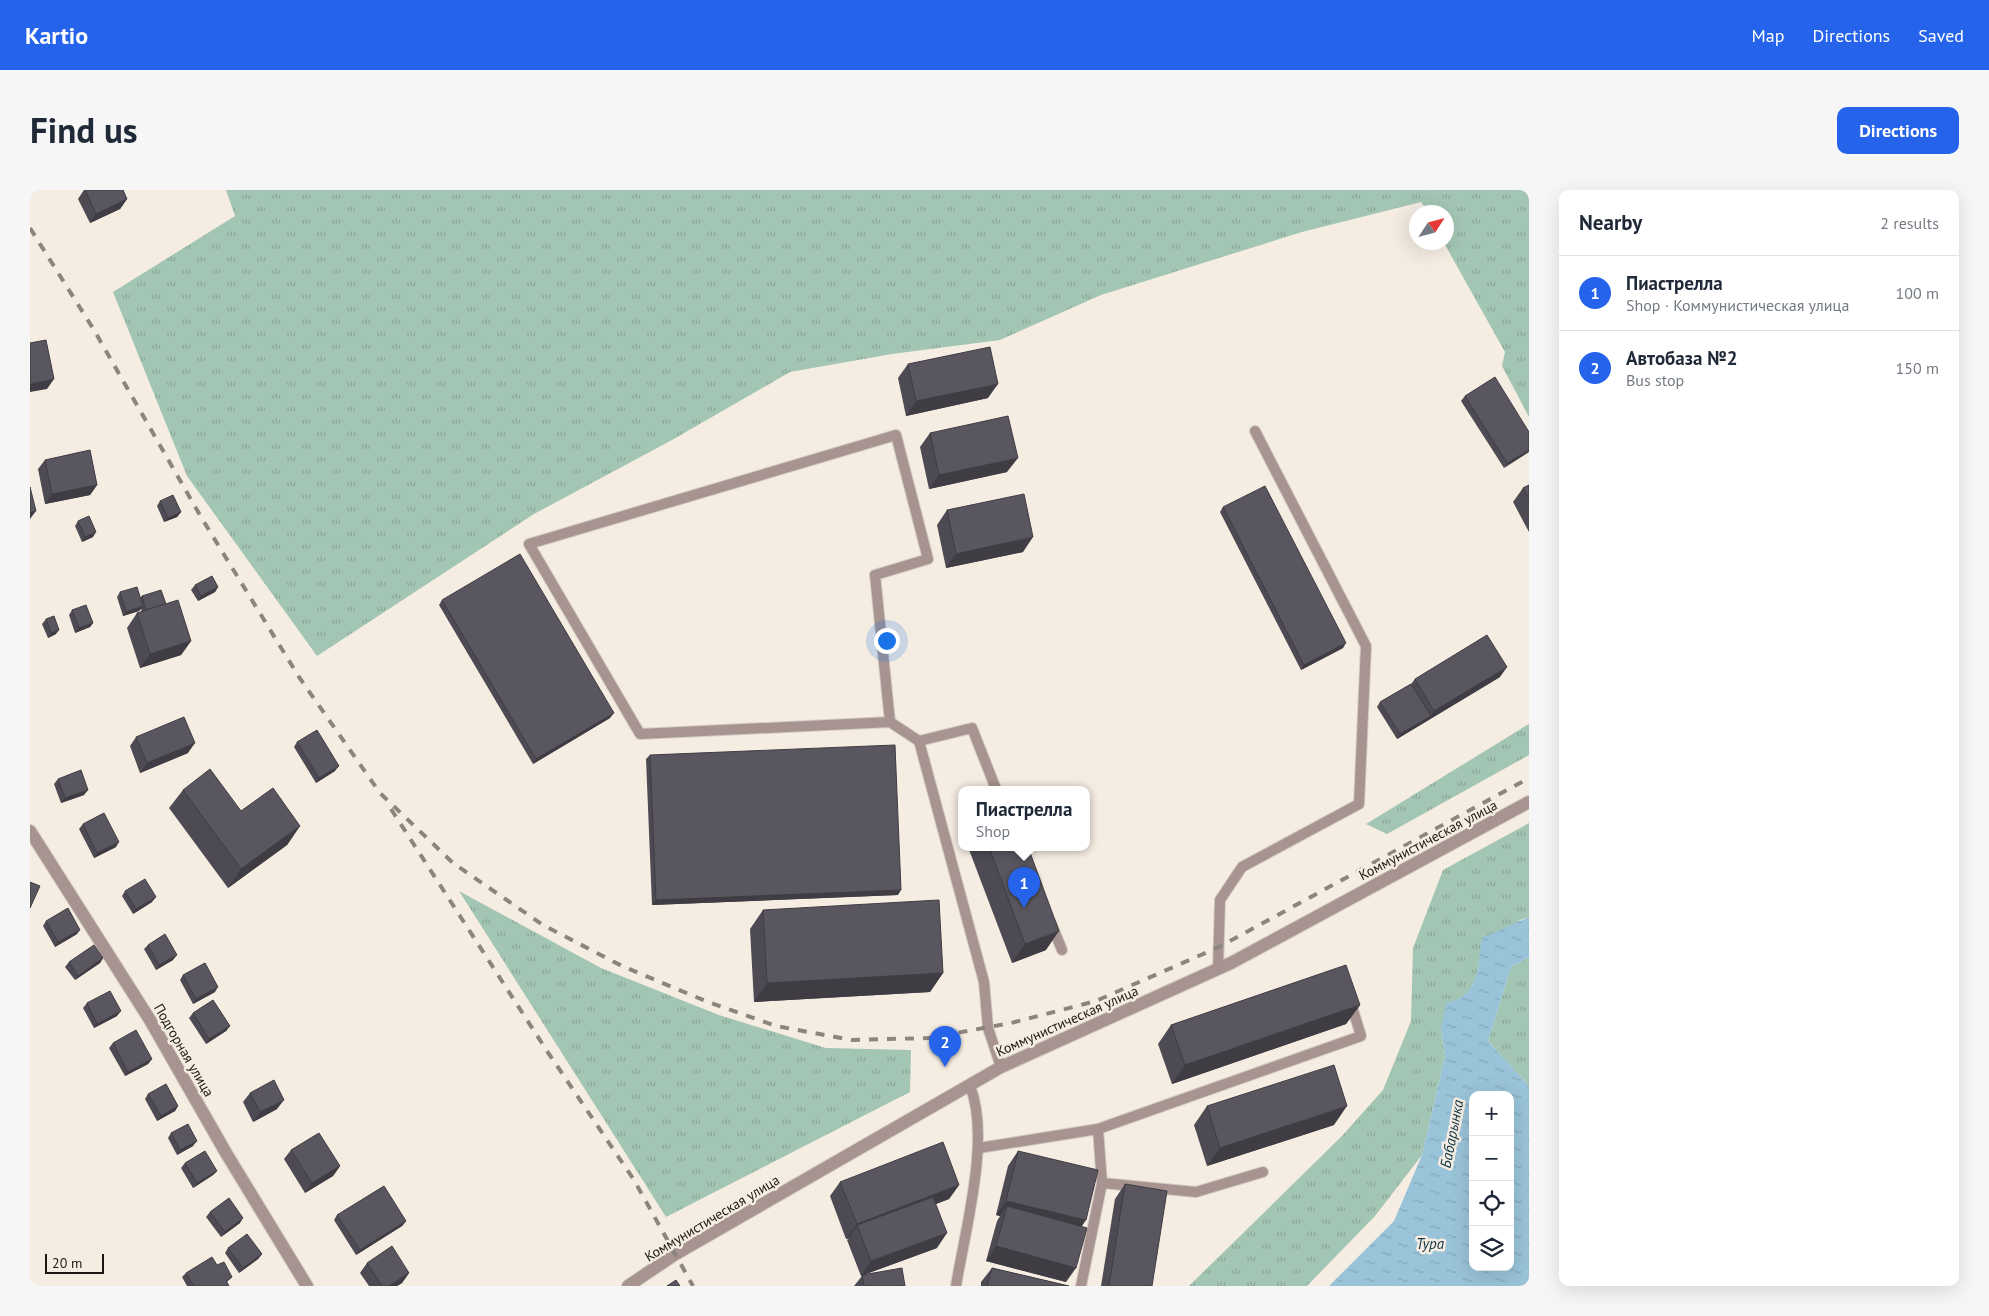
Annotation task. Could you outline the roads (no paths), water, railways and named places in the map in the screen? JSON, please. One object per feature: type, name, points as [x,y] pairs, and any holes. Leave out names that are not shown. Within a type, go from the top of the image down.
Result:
[{"type":"street","name":"Коммунистическая улица","points":[[628,1286],[674,1255],[1001,1067],[1218,969],[1529,802]]},
{"type":"street","name":"Подгорная улица","points":[[30,831],[150,1020],[226,1153],[307,1286]]},
{"type":"lane","points":[[1218,969],[1220,900],[1242,867],[1359,804],[1366,646],[1254,431]]},
{"type":"lane","points":[[890,722],[875,575],[928,559],[896,435],[529,544],[640,734],[890,722],[919,741],[984,982],[988,1028],[1001,1067]]},
{"type":"lane","points":[[919,741],[972,728],[995,786]]},
{"type":"lane","points":[[1048,916],[1062,950]]},
{"type":"lane","points":[[979,1148],[1098,1129],[1361,1036],[1346,986]]},
{"type":"lane","points":[[956,1286],[979,1148],[976,1103],[970,1086]]},
{"type":"lane","points":[[1081,1286],[1102,1183],[1098,1129]]},
{"type":"lane","points":[[1102,1183],[1196,1192],[1263,1172]]},
{"type":"water","points":[[1529,917],[1529,957],[1511,967],[1488,1041],[1529,1086],[1529,1286],[1329,1286],[1394,1221],[1422,1155],[1445,1056],[1441,1029],[1446,1003],[1466,994],[1478,969],[1482,938]]},
{"type":"railway","points":[[30,228],[94,330],[201,517],[299,677],[380,793],[453,863],[543,925],[622,966],[708,1002],[776,1026],[852,1040],[929,1038],[1011,1023],[1096,1001],[1219,947],[1529,778]]},
{"type":"railway","points":[[391,809],[547,1051],[634,1180],[693,1286]]},
{"type":"place","name":"Пиастрелла","points":[[1024,908]]},
{"type":"place","name":"Автобаза №2","points":[[945,1067]]},
{"type":"water label","name":"Бабарынка","points":[[1452,1134]]},
{"type":"water label","name":"Тура","points":[[1430,1244]]}]
